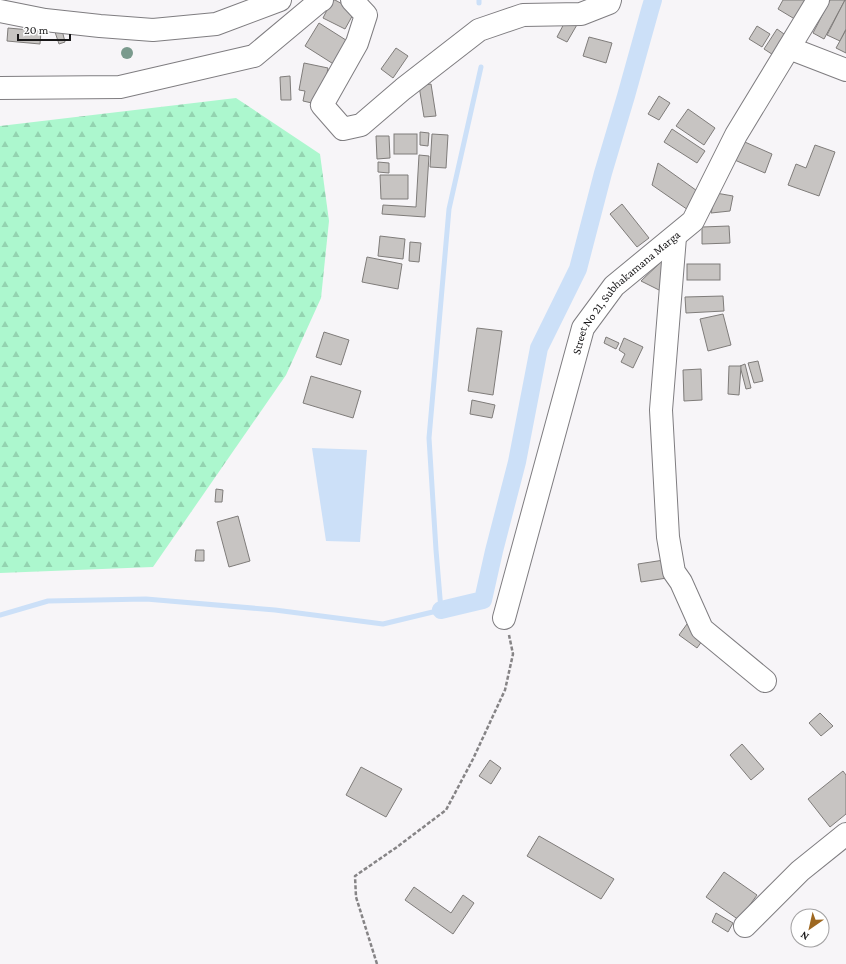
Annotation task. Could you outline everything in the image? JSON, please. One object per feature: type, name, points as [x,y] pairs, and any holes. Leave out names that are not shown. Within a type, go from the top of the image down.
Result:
[{"type":"street","points":[[0,11],[53,21],[153,30],[216,24],[280,0]]},
{"type":"street","points":[[0,88],[120,87],[254,56],[321,0]]},
{"type":"street","points":[[352,0],[366,16],[357,43],[322,105],[343,129],[361,125],[403,89],[479,30],[523,15],[581,14],[609,3],[610,0]]},
{"type":"street","name":"Street No 21, Subhakamana Marga","points":[[504,618],[583,328],[614,286],[693,221],[736,135],[818,0]]},
{"type":"street","points":[[789,48],[846,70]]},
{"type":"street","points":[[675,237],[661,410],[668,537],[674,572],[681,582],[702,629],[765,682]]},
{"type":"street","points":[[745,926],[800,871],[846,834]]},
{"type":"path","points":[[377,964],[356,897],[355,876],[446,810],[473,759],[505,690],[513,654],[504,618]]},
{"type":"green space","points":[[236,98],[320,154],[329,221],[321,298],[286,375],[153,567],[0,573],[0,126]]},
{"type":"water","points":[[312,448],[367,450],[360,542],[326,541]]},
{"type":"building","points":[[332,0],[335,0],[355,11],[345,29],[323,18]]},
{"type":"building","points":[[783,0],[810,0],[798,21],[778,9]]},
{"type":"building","points":[[830,0],[845,0],[824,39],[813,33]]},
{"type":"building","points":[[845,0],[846,29],[840,41],[827,35]]},
{"type":"building","points":[[567,18],[578,23],[567,42],[557,37]]},
{"type":"building","points":[[319,23],[349,42],[335,65],[305,46]]},
{"type":"building","points":[[757,26],[770,34],[762,47],[749,39]]},
{"type":"building","points":[[8,28],[41,31],[40,44],[7,41]]},
{"type":"building","points":[[777,29],[791,39],[778,58],[764,49]]},
{"type":"building","points":[[62,30],[65,42],[59,44],[55,32]]},
{"type":"building","points":[[846,30],[846,53],[836,48]]},
{"type":"building","points":[[589,37],[612,43],[606,63],[583,56]]},
{"type":"building","points":[[396,48],[408,56],[393,78],[381,69]]},
{"type":"building","points":[[304,63],[328,68],[321,105],[303,101],[305,91],[299,90]]},
{"type":"building","points":[[290,76],[291,100],[281,100],[280,77]]},
{"type":"building","points":[[431,84],[436,116],[424,117],[419,86]]},
{"type":"building","points":[[659,96],[670,103],[659,120],[648,114]]},
{"type":"building","points":[[688,109],[715,128],[704,145],[676,126]]},
{"type":"building","points":[[672,129],[705,151],[697,163],[664,142]]},
{"type":"building","points":[[420,132],[429,133],[428,146],[420,145]]},
{"type":"building","points":[[394,134],[417,134],[417,154],[394,154]]},
{"type":"building","points":[[432,134],[448,135],[446,168],[430,167]]},
{"type":"building","points":[[376,136],[389,136],[390,158],[377,159]]},
{"type":"building","points":[[738,139],[772,154],[765,173],[730,158]]},
{"type":"building","points":[[815,145],[835,152],[819,196],[788,185],[796,164],[806,168]]},
{"type":"building","points":[[419,155],[429,156],[425,217],[382,214],[383,205],[416,207]]},
{"type":"building","points":[[378,162],[389,163],[389,173],[378,172]]},
{"type":"building","points":[[658,163],[700,193],[691,212],[652,185]]},
{"type":"building","points":[[380,175],[408,175],[408,199],[381,199]]},
{"type":"building","points":[[716,193],[733,196],[730,211],[711,213]]},
{"type":"building","points":[[622,204],[649,238],[637,247],[610,214]]},
{"type":"building","points":[[729,226],[730,243],[702,244],[702,227]]},
{"type":"building","points":[[380,236],[405,239],[403,259],[378,256]]},
{"type":"building","points":[[410,242],[421,243],[419,262],[409,261]]},
{"type":"building","points":[[367,257],[402,264],[398,289],[362,282]]},
{"type":"building","points":[[667,257],[665,293],[641,281]]},
{"type":"building","points":[[687,264],[720,264],[720,280],[687,280]]},
{"type":"building","points":[[723,296],[724,311],[686,313],[685,297]]},
{"type":"building","points":[[723,314],[731,345],[708,351],[700,319]]},
{"type":"building","points":[[477,328],[502,331],[493,395],[468,391]]},
{"type":"building","points":[[324,332],[349,340],[341,365],[316,357]]},
{"type":"building","points":[[606,337],[619,343],[616,349],[604,343]]},
{"type":"building","points":[[624,338],[643,347],[633,368],[621,362],[625,354],[619,350]]},
{"type":"building","points":[[758,361],[763,381],[754,383],[748,363]]},
{"type":"building","points":[[745,364],[751,388],[746,389],[740,366]]},
{"type":"building","points":[[729,366],[741,366],[739,395],[728,394]]},
{"type":"building","points":[[701,369],[702,400],[684,401],[683,370]]},
{"type":"building","points":[[311,376],[361,391],[353,418],[303,403]]},
{"type":"building","points":[[472,400],[495,405],[492,418],[470,414]]},
{"type":"building","points":[[216,489],[223,490],[222,502],[215,502]]},
{"type":"building","points":[[238,516],[250,561],[229,567],[217,522]]},
{"type":"building","points":[[196,550],[204,550],[204,561],[195,561]]},
{"type":"building","points":[[664,560],[667,578],[641,582],[638,564]]},
{"type":"building","points":[[687,624],[705,637],[697,648],[679,635]]},
{"type":"building","points":[[820,713],[833,726],[821,736],[809,723]]},
{"type":"building","points":[[742,744],[764,769],[751,780],[730,755]]},
{"type":"building","points":[[490,760],[501,768],[491,784],[479,776]]},
{"type":"building","points":[[361,767],[402,789],[386,817],[346,795]]},
{"type":"building","points":[[843,771],[846,775],[846,814],[830,827],[808,799]]},
{"type":"building","points":[[539,836],[614,879],[601,899],[527,856]]},
{"type":"building","points":[[724,872],[757,895],[739,920],[706,897]]},
{"type":"building","points":[[414,887],[451,913],[463,895],[474,903],[453,934],[405,900]]},
{"type":"building","points":[[716,913],[733,923],[728,932],[712,922]]},
{"type":"waterway","points":[[441,610],[483,600],[517,462],[539,348],[578,269],[603,173],[653,0]]},
{"type":"waterway","points":[[0,615],[48,601],[146,599],[275,610],[383,624],[441,610],[429,438],[449,209],[481,67]]}]
